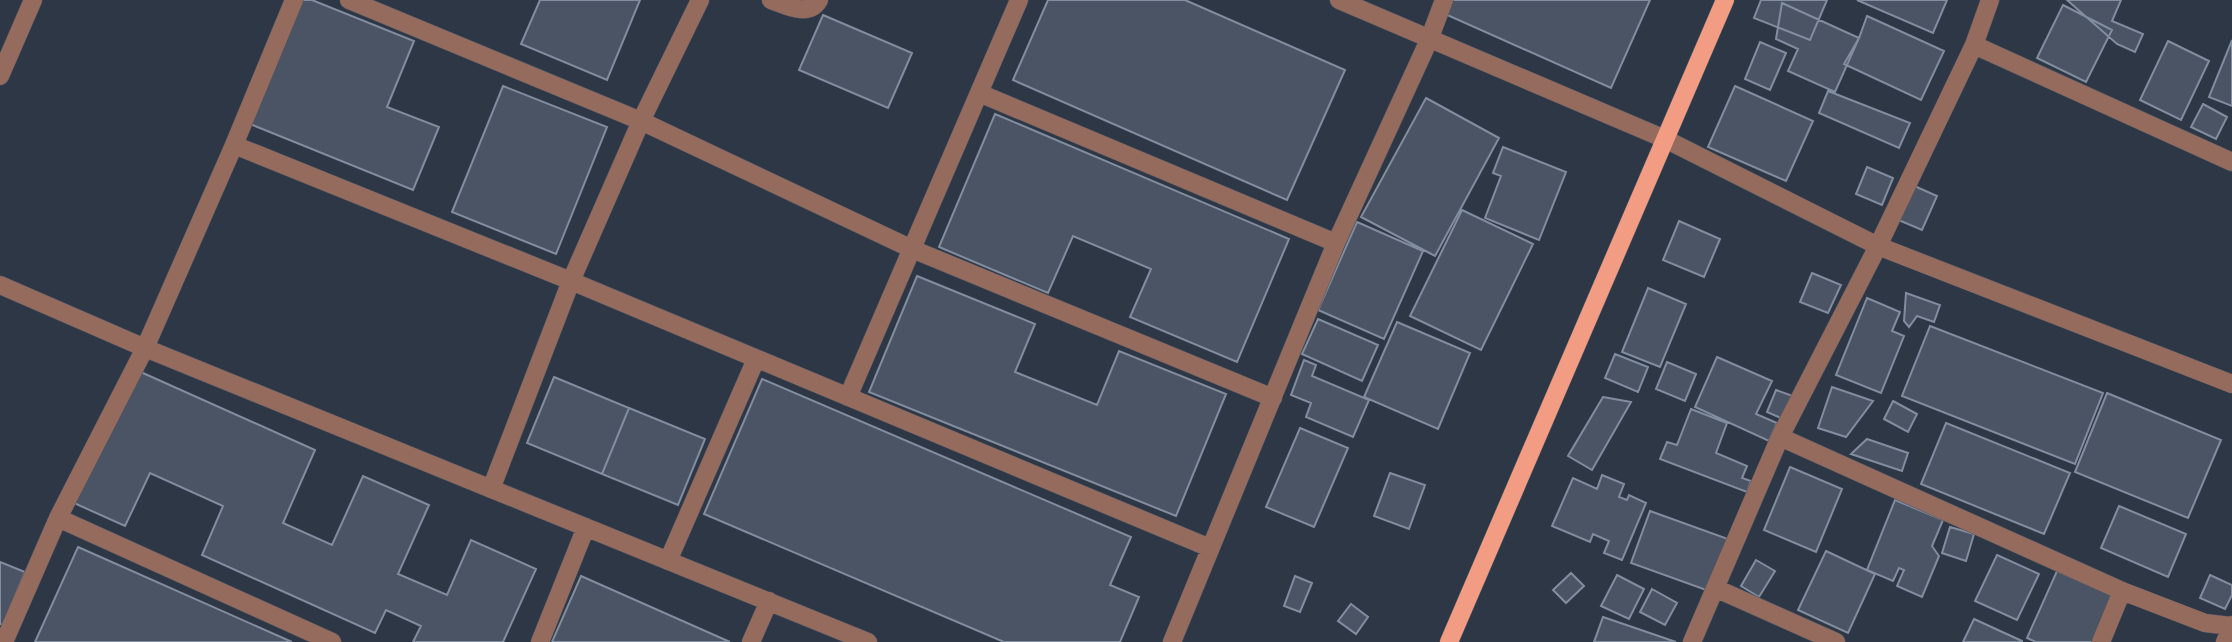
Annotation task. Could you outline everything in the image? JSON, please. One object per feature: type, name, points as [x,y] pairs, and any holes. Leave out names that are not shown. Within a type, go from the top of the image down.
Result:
[{"type":"main road","points":[[1448,642],[1725,0]]},
{"type":"street","points":[[0,76],[33,0]]},
{"type":"street","points":[[4,642],[58,518],[145,348],[294,0]]},
{"type":"street","points":[[349,0],[641,121],[912,249],[1273,398]]},
{"type":"street","points":[[491,489],[571,281],[641,121],[700,0]]},
{"type":"street","points":[[771,0],[805,10],[816,5],[819,0]]},
{"type":"street","points":[[848,397],[1019,0]]},
{"type":"street","points":[[1339,0],[1665,139],[1878,246],[2230,377]]},
{"type":"street","points":[[1172,642],[1336,243],[1429,40],[1444,0]]},
{"type":"street","points":[[1692,642],[1780,437],[1878,246],[1974,45],[1990,0]]},
{"type":"street","points":[[1974,45],[2232,162]]},
{"type":"street","points":[[979,93],[1336,243]]},
{"type":"street","points":[[234,145],[571,281],[1210,548]]},
{"type":"street","points":[[0,285],[145,348],[868,642]]},
{"type":"street","points":[[668,561],[756,359]]},
{"type":"street","points":[[1780,437],[2122,591],[2229,631]]},
{"type":"street","points":[[58,518],[332,642]]},
{"type":"street","points":[[540,642],[586,527]]},
{"type":"street","points":[[1715,588],[1836,642]]},
{"type":"street","points":[[2101,642],[2122,591]]},
{"type":"street","points":[[751,642],[769,601]]},
{"type":"building","points":[[301,0],[312,0],[414,41],[387,107],[439,127],[413,190],[250,124]]},
{"type":"building","points":[[540,0],[640,0],[607,80],[521,44]]},
{"type":"building","points":[[1048,0],[1185,0],[1345,70],[1287,200],[1013,80]]},
{"type":"building","points":[[1451,0],[1650,0],[1611,88],[1445,14]]},
{"type":"building","points":[[1761,0],[1827,0],[1810,40],[1754,18]]},
{"type":"building","points":[[1857,0],[1947,0],[1933,33]]},
{"type":"building","points":[[2067,0],[2121,0],[2112,21],[2143,34],[2135,52],[2117,44]]},
{"type":"building","points":[[1782,3],[1859,38],[1835,92],[1788,71],[1798,49],[1776,39]]},
{"type":"building","points":[[2063,5],[2112,30],[2086,82],[2037,58]]},
{"type":"building","points":[[823,15],[912,53],[888,108],[799,70]]},
{"type":"building","points":[[1867,16],[1944,51],[1921,100],[1844,64],[1859,38]]},
{"type":"building","points":[[2232,40],[2232,106],[2209,97]]},
{"type":"building","points":[[2168,41],[2209,61],[2181,120],[2140,100]]},
{"type":"building","points":[[1760,42],[1786,53],[1770,90],[1745,79]]},
{"type":"building","points":[[503,86],[607,127],[556,254],[452,212]]},
{"type":"building","points":[[1735,86],[1813,121],[1786,181],[1708,147]]},
{"type":"building","points":[[1828,91],[1910,123],[1899,148],[1819,113]]},
{"type":"building","points":[[1426,98],[1499,138],[1435,256],[1361,217]]},
{"type":"building","points":[[2203,104],[2227,117],[2216,139],[2191,127]]},
{"type":"building","points":[[995,114],[1289,239],[1237,362],[1130,317],[1151,269],[1073,236],[1048,293],[939,247]]},
{"type":"building","points":[[1503,147],[1566,172],[1539,240],[1485,218],[1501,176],[1493,173]]},
{"type":"building","points":[[1867,167],[1893,178],[1882,205],[1856,194]]},
{"type":"building","points":[[1910,184],[1937,196],[1922,230],[1896,219]]},
{"type":"building","points":[[1462,210],[1533,244],[1481,350],[1410,316]]},
{"type":"building","points":[[1679,221],[1720,239],[1704,277],[1663,260]]},
{"type":"building","points":[[1357,222],[1423,251],[1384,339],[1318,310]]},
{"type":"building","points":[[1812,273],[1841,285],[1828,313],[1800,302]]},
{"type":"building","points":[[917,276],[1035,324],[1015,372],[1097,405],[1119,351],[1226,394],[1176,516],[869,392]]},
{"type":"building","points":[[1648,288],[1686,304],[1660,367],[1622,352]]},
{"type":"building","points":[[1906,293],[1940,305],[1934,322],[1917,316],[1909,327],[1904,321]]},
{"type":"building","points":[[1867,298],[1900,312],[1892,331],[1904,336],[1881,393],[1836,375]]},
{"type":"building","points":[[1318,319],[1378,345],[1362,381],[1302,354]]},
{"type":"building","points":[[1397,322],[1470,353],[1438,429],[1364,397]]},
{"type":"building","points":[[1930,326],[2103,393],[2075,464],[1902,396]]},
{"type":"building","points":[[1615,354],[1648,367],[1638,392],[1605,378]]},
{"type":"building","points":[[1717,357],[1772,381],[1756,414],[1777,423],[1769,441],[1695,407]]},
{"type":"building","points":[[1304,360],[1316,365],[1312,376],[1369,400],[1353,437],[1306,417],[1311,403],[1291,395]]},
{"type":"building","points":[[1667,362],[1696,374],[1685,401],[1656,389]]},
{"type":"building","points":[[134,369],[315,450],[283,523],[332,545],[363,476],[429,505],[398,574],[447,595],[471,540],[536,569],[503,642],[413,642],[421,626],[386,610],[375,633],[202,555],[223,506],[150,473],[125,526],[74,503]]},
{"type":"building","points":[[554,377],[629,408],[602,474],[527,443]]},
{"type":"building","points":[[762,379],[1131,537],[1110,585],[1139,597],[1120,642],[1004,642],[704,514]]},
{"type":"building","points":[[1832,387],[1873,401],[1846,437],[1818,428]]},
{"type":"building","points":[[1776,390],[1793,396],[1783,419],[1767,412]]},
{"type":"building","points":[[2107,393],[2221,440],[2188,518],[2075,472]]},
{"type":"building","points":[[1603,397],[1631,402],[1592,470],[1568,456]]},
{"type":"building","points":[[1893,401],[1917,414],[1908,432],[1884,419]]},
{"type":"building","points":[[629,408],[705,439],[678,505],[602,474]]},
{"type":"building","points":[[1691,409],[1727,423],[1716,453],[1747,466],[1742,478],[1751,481],[1747,492],[1660,459],[1667,442],[1677,445]]},
{"type":"building","points":[[1946,423],[2070,473],[2044,534],[1921,484]]},
{"type":"building","points":[[1300,428],[1348,448],[1314,527],[1266,507]]},
{"type":"building","points":[[1867,439],[1908,453],[1902,471],[1851,454]]},
{"type":"building","points":[[1790,467],[1842,489],[1816,552],[1764,530]]},
{"type":"building","points":[[1390,473],[1425,485],[1409,529],[1374,516]]},
{"type":"building","points":[[1602,475],[1624,484],[1619,497],[1627,500],[1629,495],[1646,503],[1622,560],[1604,553],[1609,541],[1593,534],[1590,542],[1552,526],[1573,478],[1597,489]]},
{"type":"building","points":[[1895,500],[1943,520],[1932,546],[1939,556],[1922,597],[1897,586],[1904,570],[1899,568],[1893,581],[1867,570]]},
{"type":"building","points":[[2119,506],[2186,534],[2168,577],[2101,548]]},
{"type":"building","points":[[1650,511],[1728,539],[1709,591],[1631,563]]},
{"type":"building","points":[[1950,527],[1974,534],[1966,561],[1942,553]]},
{"type":"building","points":[[78,547],[292,642],[35,642]]},
{"type":"building","points":[[1826,551],[1875,574],[1848,633],[1798,610]]},
{"type":"building","points":[[1997,555],[2039,574],[2017,620],[1975,601]]},
{"type":"building","points":[[1756,560],[1775,571],[1759,597],[1741,586]]},
{"type":"building","points":[[0,562],[25,572],[3,625],[0,624]]},
{"type":"building","points":[[2057,571],[2116,597],[2096,642],[2036,642],[2027,638]]},
{"type":"building","points":[[1571,573],[1584,586],[1566,603],[1553,590]]},
{"type":"building","points":[[1617,575],[1644,589],[1629,619],[1601,606]]},
{"type":"building","points":[[2210,575],[2232,585],[2232,595],[2225,609],[2200,598]]},
{"type":"building","points":[[581,576],[730,642],[552,642]]},
{"type":"building","points":[[1295,576],[1312,583],[1300,612],[1284,606]]},
{"type":"building","points":[[1652,589],[1677,603],[1665,625],[1640,612]]},
{"type":"building","points":[[1351,604],[1368,617],[1356,634],[1338,621]]},
{"type":"building","points":[[1603,617],[1676,642],[1594,642]]},
{"type":"building","points":[[1974,619],[2022,641],[2022,642],[1963,642]]}]
